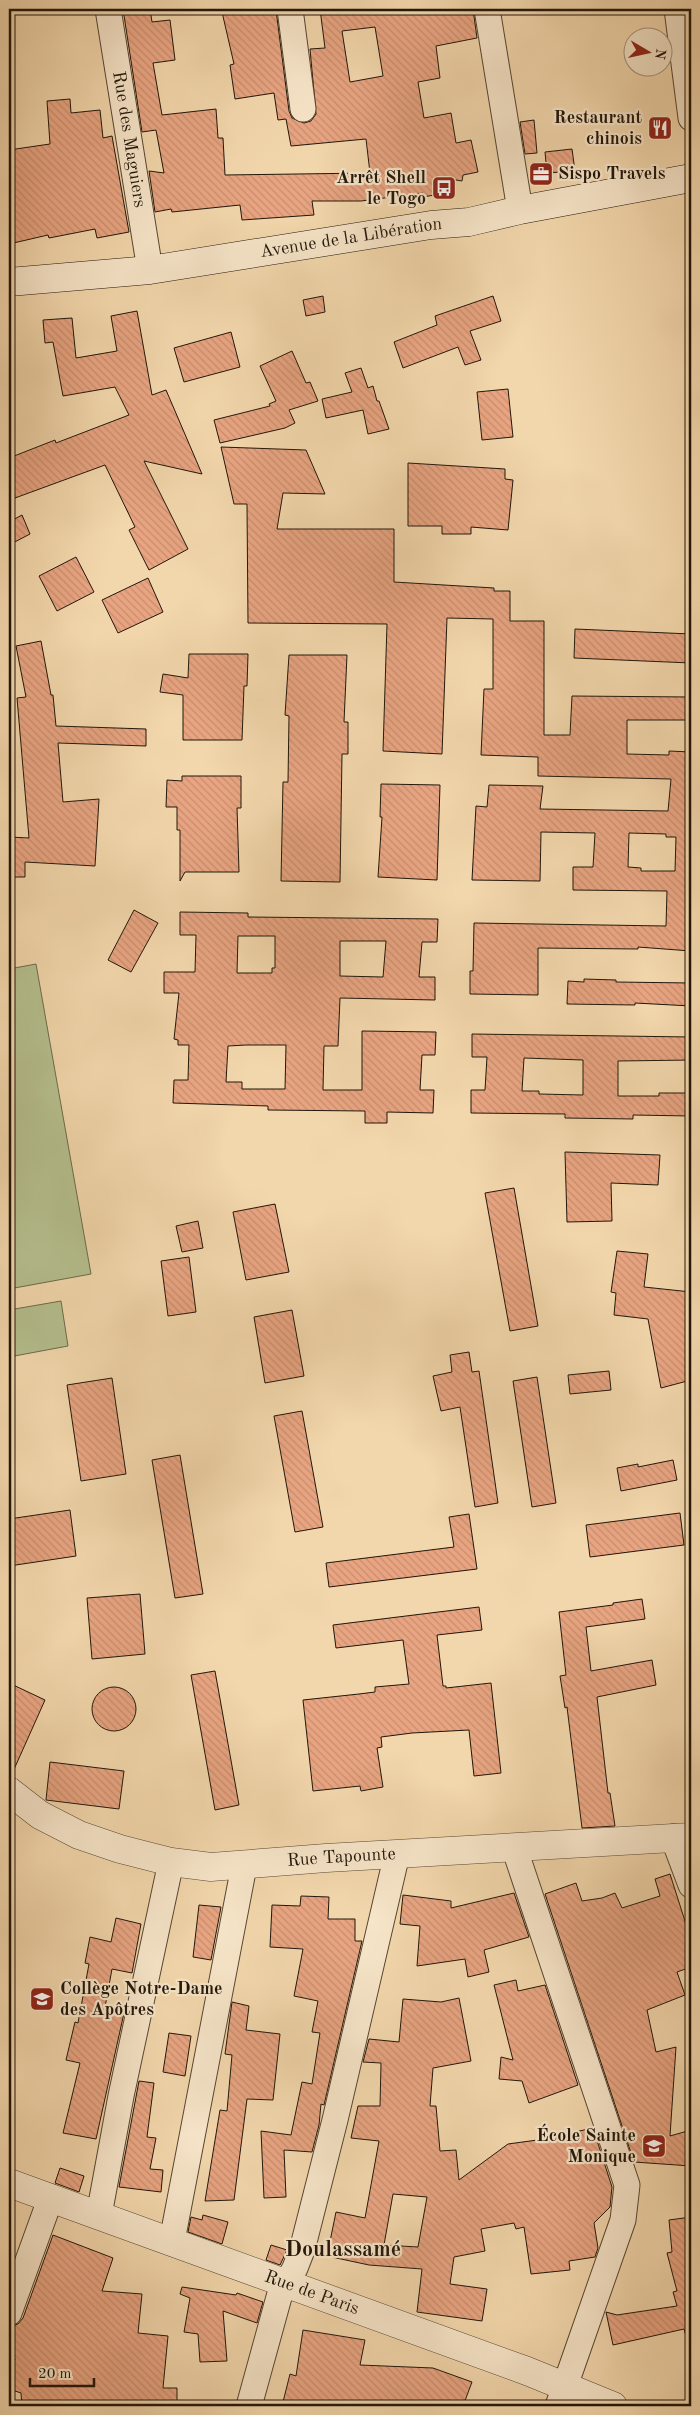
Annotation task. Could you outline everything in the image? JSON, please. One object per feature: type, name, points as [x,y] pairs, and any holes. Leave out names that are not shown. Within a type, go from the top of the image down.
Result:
[{"type":"street","name":"Rue des Maguiers","points":[[108,9],[150,270]]},
{"type":"street","points":[[290,9],[302,109]]},
{"type":"street","points":[[487,9],[520,210]]},
{"type":"street","points":[[677,9],[691,118]]},
{"type":"street","name":"Avenue de la Libération","points":[[9,282],[150,270],[431,225],[469,222],[520,210],[691,178]]},
{"type":"street","name":"Rue Tapounte","points":[[9,1791],[40,1815],[79,1835],[120,1849],[171,1862],[211,1867],[682,1837]]},
{"type":"street","points":[[682,1837],[691,1884]]},
{"type":"street","points":[[514,1847],[627,2185],[623,2220],[562,2397]]},
{"type":"street","points":[[248,2406],[279,2297],[302,2250],[335,2120],[397,1854]]},
{"type":"street","points":[[99,2215],[121,2096],[171,1862]]},
{"type":"street","points":[[172,2241],[244,1866]]},
{"type":"street","name":"Rue de Paris","points":[[9,2183],[518,2367],[562,2397],[613,2406]]},
{"type":"street","points":[[9,2313],[52,2197]]},
{"type":"green space","points":[[36,964],[91,1274],[9,1289],[9,969]]},
{"type":"green space","points":[[61,1301],[68,1346],[9,1357],[9,1310]]},
{"type":"building","points":[[123,9],[150,9],[152,22],[170,20],[175,60],[153,63],[162,115],[216,109],[218,138],[223,138],[225,175],[370,173],[366,139],[291,146],[286,119],[278,120],[274,93],[235,99],[230,65],[234,64],[222,12],[235,9],[259,9],[260,13],[276,10],[289,111],[292,118],[304,123],[311,121],[316,114],[310,49],[325,48],[320,9],[473,9],[477,38],[436,46],[440,78],[418,82],[424,118],[451,113],[456,143],[471,140],[478,172],[463,175],[462,181],[444,178],[446,193],[423,197],[423,193],[361,201],[312,201],[314,215],[242,220],[240,205],[172,212],[171,209],[155,212],[149,171],[164,173],[156,130],[142,132]],"holes":[[[375,27],[383,76],[350,82],[342,31]]]},
{"type":"building","points":[[70,99],[71,113],[100,110],[103,138],[112,136],[129,232],[97,238],[95,229],[49,238],[48,235],[9,244],[9,150],[50,144],[47,101]]},
{"type":"building","points":[[534,120],[537,153],[525,154],[520,122]]},
{"type":"building","points":[[572,149],[575,171],[547,173],[545,152]]},
{"type":"building","points":[[323,296],[325,312],[306,316],[303,300]]},
{"type":"building","points":[[493,296],[501,321],[470,331],[481,360],[465,365],[458,347],[403,368],[394,342],[437,325],[435,316]]},
{"type":"building","points":[[137,311],[152,395],[166,390],[202,474],[144,461],[188,549],[149,570],[129,530],[135,527],[105,465],[15,498],[9,483],[9,458],[55,440],[56,443],[129,415],[115,387],[63,396],[53,342],[45,343],[43,320],[72,318],[76,358],[117,351],[111,316]]},
{"type":"building","points":[[231,332],[240,367],[184,382],[174,348]]},
{"type":"building","points":[[292,351],[306,383],[310,382],[318,401],[289,410],[295,423],[285,428],[220,443],[214,420],[270,406],[269,404],[276,401],[260,366]]},
{"type":"building","points":[[361,368],[368,388],[373,386],[389,429],[368,434],[363,410],[326,418],[322,399],[352,392],[345,373]]},
{"type":"building","points":[[508,389],[513,437],[482,440],[477,392]]},
{"type":"building","points":[[221,447],[306,450],[325,494],[283,493],[277,529],[394,529],[394,582],[494,588],[494,591],[510,591],[510,621],[544,621],[544,735],[570,735],[572,696],[691,697],[691,720],[627,720],[627,754],[669,755],[669,751],[691,752],[691,951],[638,947],[638,949],[538,948],[538,995],[470,994],[470,971],[473,971],[474,923],[666,926],[667,891],[573,890],[573,867],[593,867],[595,833],[541,832],[540,881],[472,880],[476,806],[487,807],[489,785],[543,786],[540,809],[668,811],[671,779],[538,776],[538,757],[481,755],[484,689],[493,689],[493,619],[447,618],[442,754],[383,751],[387,624],[248,623],[247,504],[234,504]],"holes":[[[629,833],[666,834],[666,837],[676,837],[675,871],[641,871],[641,868],[628,867]]]},
{"type":"building","points":[[408,463],[505,469],[505,479],[513,480],[508,530],[471,527],[471,534],[442,534],[442,526],[408,526]]},
{"type":"building","points":[[22,515],[30,534],[9,545],[9,522]]},
{"type":"building","points":[[76,557],[94,592],[57,611],[39,576]]},
{"type":"building","points":[[148,578],[163,612],[118,633],[102,600]]},
{"type":"building","points":[[575,629],[691,634],[691,663],[574,658]]},
{"type":"building","points":[[41,641],[51,695],[53,695],[56,726],[146,729],[146,746],[58,743],[63,802],[99,799],[95,866],[25,862],[25,877],[9,877],[9,837],[29,838],[17,698],[26,697],[16,646]]},
{"type":"building","points":[[189,654],[248,654],[247,686],[244,686],[242,740],[183,740],[183,695],[160,692],[163,674],[188,678]]},
{"type":"building","points":[[289,655],[347,655],[344,722],[348,722],[348,754],[342,754],[340,882],[281,881],[283,782],[288,782],[289,716],[285,715]]},
{"type":"building","points":[[182,776],[241,776],[241,808],[237,808],[239,872],[185,872],[180,881],[180,830],[177,830],[177,807],[166,807],[167,780],[182,781]]},
{"type":"building","points":[[381,784],[440,785],[437,880],[378,877],[382,817],[380,817]]},
{"type":"building","points":[[134,910],[158,923],[131,972],[108,960]]},
{"type":"building","points":[[180,912],[248,913],[248,917],[438,919],[437,942],[422,942],[419,977],[435,977],[435,1000],[340,998],[338,1046],[324,1046],[323,1090],[362,1090],[362,1031],[436,1032],[435,1055],[422,1055],[420,1090],[434,1090],[433,1113],[387,1112],[387,1123],[365,1123],[365,1111],[268,1110],[268,1106],[173,1103],[174,1080],[188,1080],[189,1045],[178,1045],[178,1040],[174,1039],[179,993],[164,993],[164,972],[195,972],[196,935],[180,935]],"holes":[[[238,936],[275,936],[275,968],[272,968],[272,973],[237,973]],[[340,941],[386,941],[383,977],[340,976]],[[286,1045],[285,1089],[242,1089],[242,1082],[226,1082],[228,1046]]]},
{"type":"building","points":[[584,979],[616,980],[616,982],[691,983],[691,1006],[635,1003],[635,1005],[567,1004],[568,981],[584,982]]},
{"type":"building","points":[[472,1034],[691,1037],[691,1060],[618,1061],[618,1096],[659,1096],[659,1093],[691,1093],[691,1116],[633,1115],[633,1119],[565,1118],[565,1114],[471,1113],[471,1090],[485,1090],[487,1057],[472,1057]],"holes":[[[524,1058],[583,1060],[583,1095],[539,1094],[539,1091],[522,1091]]]},
{"type":"building","points":[[565,1152],[660,1155],[658,1185],[611,1183],[612,1221],[567,1222]]},
{"type":"building","points":[[514,1188],[538,1326],[510,1331],[485,1193]]},
{"type":"building","points":[[275,1204],[289,1272],[246,1280],[233,1212]]},
{"type":"building","points":[[198,1221],[203,1248],[182,1252],[176,1226]]},
{"type":"building","points":[[617,1251],[648,1254],[644,1287],[691,1292],[691,1380],[661,1388],[648,1319],[614,1315],[616,1293],[611,1292]]},
{"type":"building","points":[[189,1257],[196,1312],[168,1316],[161,1261]]},
{"type":"building","points":[[292,1310],[304,1376],[265,1383],[254,1317]]},
{"type":"building","points":[[469,1352],[472,1372],[479,1371],[498,1503],[475,1507],[460,1407],[441,1411],[433,1376],[452,1372],[450,1355]]},
{"type":"building","points":[[609,1371],[611,1390],[570,1394],[568,1375]]},
{"type":"building","points":[[537,1377],[556,1503],[532,1507],[513,1381]]},
{"type":"building","points":[[112,1378],[126,1474],[81,1481],[67,1385]]},
{"type":"building","points":[[302,1411],[323,1527],[295,1532],[274,1416]]},
{"type":"building","points":[[180,1455],[203,1594],[175,1598],[152,1460]]},
{"type":"building","points":[[673,1460],[677,1480],[621,1491],[617,1468],[638,1464],[638,1467]]},
{"type":"building","points":[[70,1510],[76,1556],[9,1566],[9,1519]]},
{"type":"building","points":[[680,1513],[684,1545],[590,1557],[586,1525]]},
{"type":"building","points":[[469,1514],[477,1569],[329,1587],[326,1563],[454,1547],[449,1517]]},
{"type":"building","points":[[140,1594],[145,1654],[92,1659],[87,1598]]},
{"type":"building","points":[[642,1599],[645,1619],[586,1627],[591,1671],[652,1660],[656,1685],[597,1697],[608,1793],[610,1793],[615,1826],[582,1828],[567,1707],[565,1708],[560,1676],[566,1675],[559,1612]]},
{"type":"building","points":[[479,1607],[482,1630],[437,1635],[443,1686],[446,1686],[446,1688],[491,1683],[501,1773],[474,1776],[469,1730],[412,1733],[381,1737],[382,1747],[377,1748],[383,1787],[361,1791],[360,1786],[313,1791],[303,1700],[375,1692],[375,1687],[409,1684],[403,1640],[336,1648],[333,1625]]},
{"type":"building","points":[[215,1671],[239,1805],[215,1810],[191,1675]]},
{"type":"building","points":[[9,1683],[45,1700],[11,1776],[9,1776]]},
{"type":"building","points":[[118,1687],[130,1693],[135,1700],[135,1718],[130,1725],[123,1730],[110,1731],[102,1728],[95,1721],[92,1705],[95,1697],[102,1690]]},
{"type":"building","points":[[50,1762],[124,1771],[119,1809],[46,1800]]},
{"type":"building","points":[[670,1874],[691,1940],[691,1967],[677,1972],[685,1995],[647,2010],[656,2052],[676,2047],[670,2136],[691,2130],[691,2166],[634,2162],[545,1894],[576,1883],[582,1901],[602,1898],[615,1893],[622,1908],[660,1896],[655,1879]]},
{"type":"building","points":[[514,1893],[529,1937],[484,1950],[489,1972],[468,1977],[465,1959],[417,1966],[420,1926],[400,1924],[403,1895],[451,1901],[451,1908]]},
{"type":"building","points":[[301,1896],[329,1897],[328,1919],[355,1919],[355,1941],[362,1941],[324,2105],[321,2104],[319,2125],[312,2152],[284,2150],[286,2197],[264,2198],[261,2131],[291,2135],[302,2082],[312,2084],[320,2033],[312,2032],[318,2001],[294,1996],[303,1949],[270,1947],[272,1905],[300,1906]]},
{"type":"building","points":[[199,1905],[221,1907],[211,1960],[193,1957]]},
{"type":"building","points":[[116,1918],[141,1924],[132,1973],[112,1969],[105,2007],[124,2013],[96,2139],[63,2133],[80,2063],[66,2060],[75,2022],[78,2023],[89,1964],[85,1963],[90,1937],[111,1942]]},
{"type":"building","points":[[516,1980],[518,1991],[545,1985],[578,2085],[529,2103],[522,2081],[499,2079],[501,2057],[513,2060],[494,1985]]},
{"type":"building","points":[[459,1998],[471,2061],[433,2068],[430,2106],[436,2106],[440,2151],[456,2150],[459,2180],[508,2144],[552,2138],[593,2128],[612,2187],[610,2207],[594,2223],[598,2248],[595,2257],[569,2261],[570,2270],[531,2274],[524,2227],[516,2229],[514,2223],[481,2229],[485,2251],[454,2257],[450,2284],[487,2289],[482,2321],[417,2312],[422,2269],[369,2265],[327,2256],[336,2212],[365,2218],[379,2141],[351,2138],[358,2106],[380,2106],[381,2063],[363,2062],[369,2039],[399,2042],[403,1999],[441,2002]],"holes":[[[393,2194],[427,2197],[418,2247],[384,2245]]]},
{"type":"building","points":[[232,2002],[249,2006],[246,2030],[280,2034],[273,2100],[247,2099],[234,2200],[205,2201],[220,2110],[227,2111],[232,2055],[225,2054]]},
{"type":"building","points":[[169,2033],[191,2036],[185,2076],[163,2072]]},
{"type":"building","points":[[139,2081],[154,2083],[147,2137],[156,2138],[150,2169],[163,2170],[161,2192],[119,2187]]},
{"type":"building","points":[[60,2168],[84,2176],[79,2192],[55,2183]]},
{"type":"building","points":[[203,2215],[228,2222],[222,2244],[188,2232],[191,2217],[202,2220]]},
{"type":"building","points":[[691,2217],[691,2339],[687,2340],[684,2329],[613,2345],[606,2312],[617,2315],[677,2306],[673,2292],[677,2291],[667,2253],[672,2252],[669,2220]]},
{"type":"building","points":[[53,2235],[113,2258],[102,2291],[142,2294],[138,2333],[168,2336],[163,2388],[177,2388],[177,2406],[22,2406],[21,2393],[9,2389],[9,2377],[15,2359],[9,2358],[9,2327],[18,2324],[23,2318]]},
{"type":"building","points":[[271,2245],[287,2250],[280,2265],[266,2260]]},
{"type":"building","points":[[182,2287],[236,2295],[237,2293],[263,2302],[257,2323],[223,2311],[227,2361],[200,2362],[198,2334],[184,2332],[190,2298],[180,2294]]},
{"type":"building","points":[[303,2330],[365,2340],[360,2365],[433,2368],[472,2382],[463,2406],[385,2406],[334,2401],[333,2406],[282,2406],[290,2374],[296,2376]]},
{"type":"place","name":"Restaurant chinois","points":[[660,128]]},
{"type":"place","name":"Sispo Travels","points":[[541,174]]},
{"type":"place","name":"Arrêt Shell le Togo","points":[[444,188]]},
{"type":"place","name":"Collège Notre-Dame des Apôtres","points":[[42,1999]]},
{"type":"place","name":"École Sainte Monique","points":[[654,2146]]},
{"type":"district","name":"Doulassamé","points":[[343,2250]]}]
